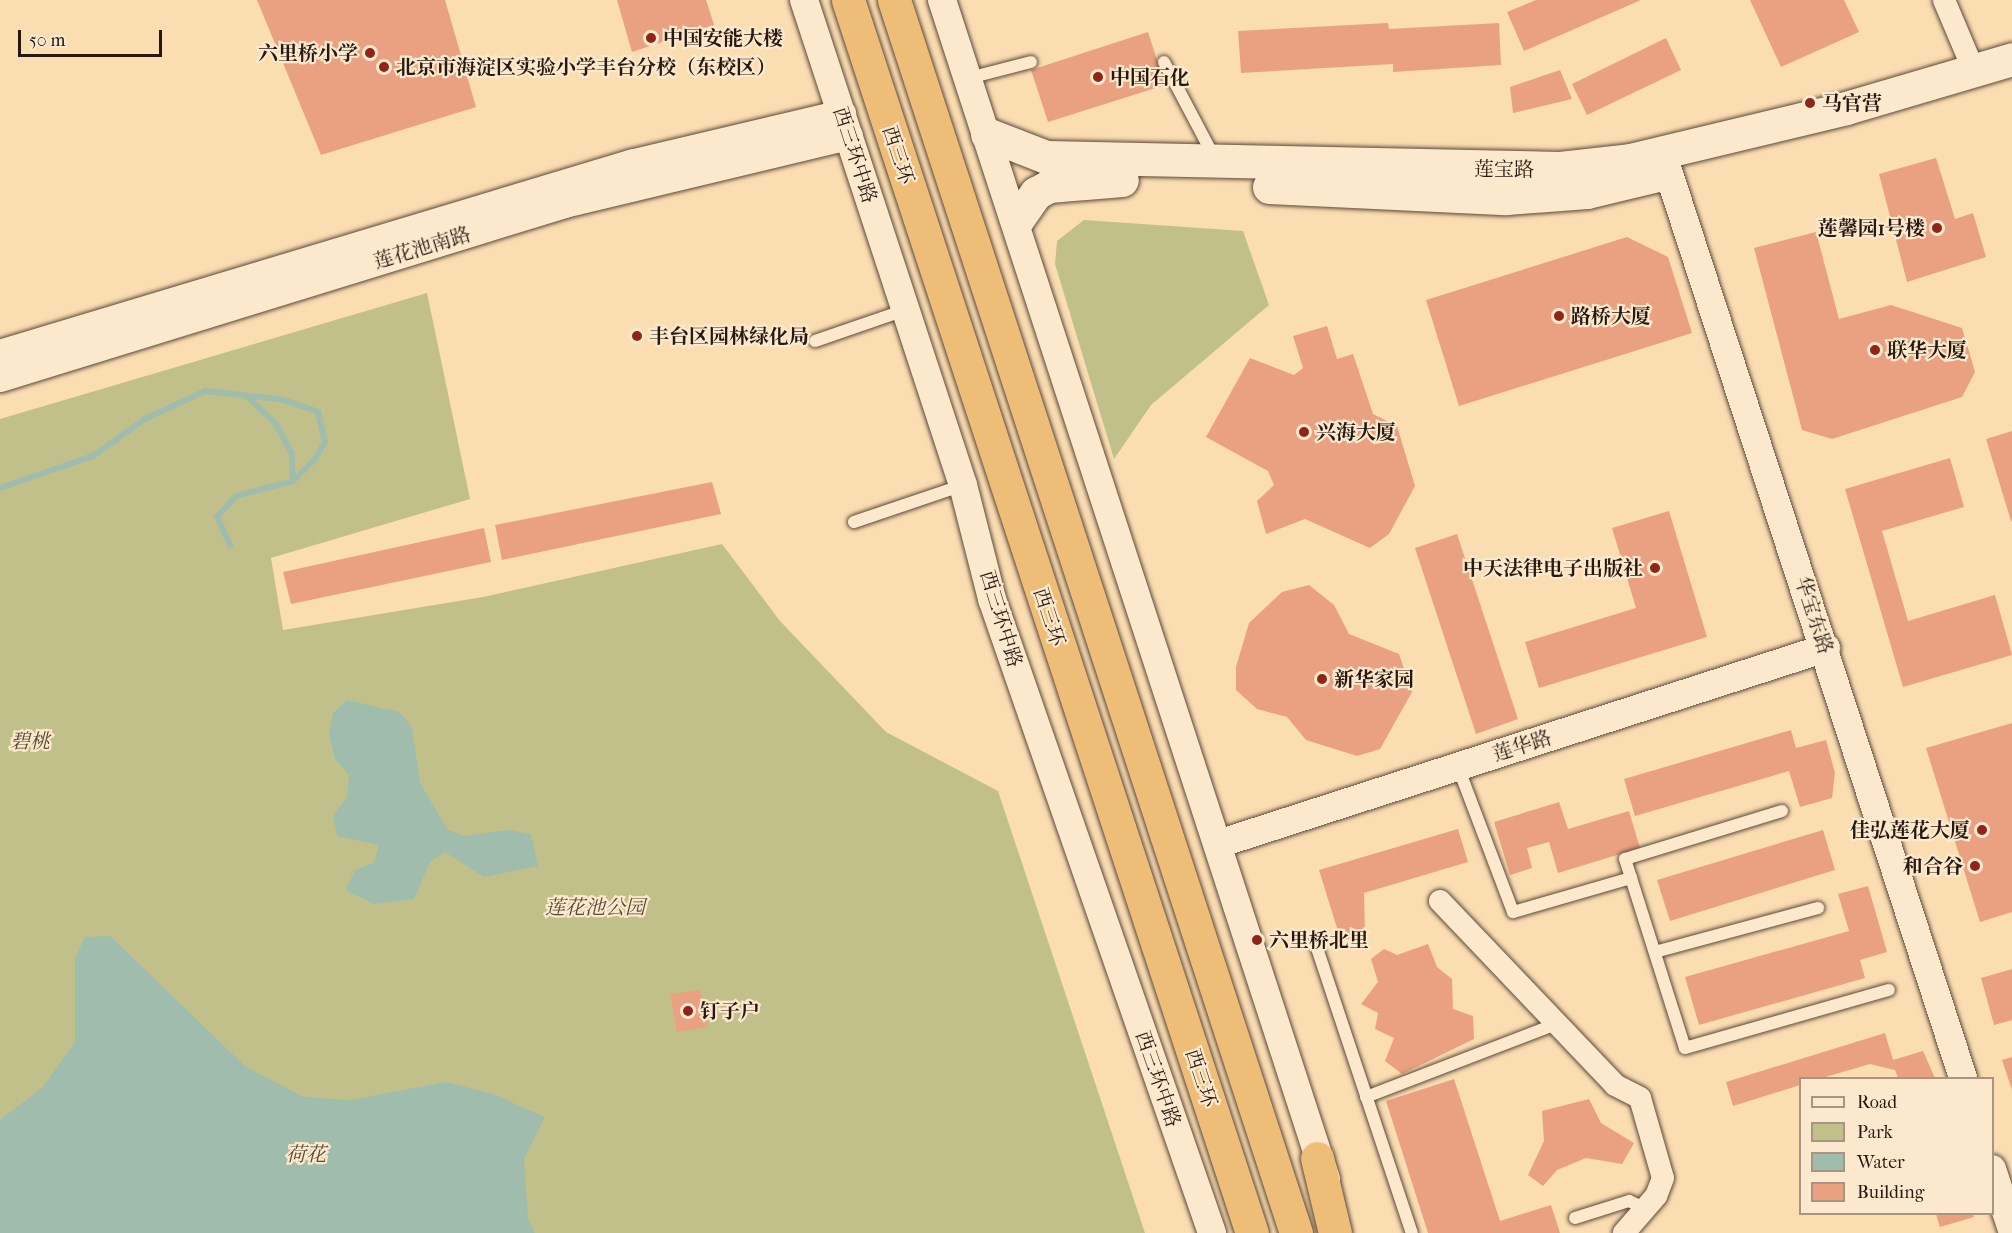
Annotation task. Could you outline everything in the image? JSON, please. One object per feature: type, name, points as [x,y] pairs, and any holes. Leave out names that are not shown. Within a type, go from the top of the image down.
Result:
[{"type":"highway","name":"西三环","points":[[848,0],[1252,1233]]},
{"type":"highway","points":[[894,0],[1296,1233]]},
{"type":"highway","points":[[1317,1158],[1335,1233]]},
{"type":"main road","name":"莲宝路","points":[[1017,220],[1036,193],[1070,182],[1506,198],[1587,192],[1665,162],[2012,59]]},
{"type":"main road","name":"莲宝路","points":[[987,134],[1046,157],[1218,164],[1560,168],[1665,162],[2012,81]]},
{"type":"street","name":"西三环中路","points":[[804,0],[963,485],[992,599],[1212,1233]]},
{"type":"street","points":[[942,0],[1017,220],[1317,1158],[1349,1233]]},
{"type":"street","points":[[1944,0],[1974,71]]},
{"type":"street","name":"莲花池南路","points":[[0,354],[634,163],[845,125]]},
{"type":"street","name":"莲花池南路","points":[[0,378],[565,204],[845,125]]},
{"type":"street","name":"华宝东路","points":[[1665,162],[1826,648],[1964,1077]]},
{"type":"street","name":"莲华路","points":[[1218,844],[1826,648]]},
{"type":"street","points":[[1440,901],[1556,1024],[1646,1110],[1663,1178],[1646,1208],[1624,1233]]},
{"type":"street","points":[[1994,1175],[2012,1230]]},
{"type":"lane","points":[[969,78],[1031,62]]},
{"type":"lane","points":[[1164,62],[1218,164]]},
{"type":"lane","points":[[815,341],[904,309]]},
{"type":"lane","points":[[854,522],[963,485]]},
{"type":"lane","points":[[1458,767],[1513,912],[1631,878]]},
{"type":"lane","points":[[1782,811],[1625,859],[1685,1048],[1889,990]]},
{"type":"lane","points":[[1655,952],[1818,908]]},
{"type":"lane","points":[[1315,942],[1412,1233]]},
{"type":"lane","points":[[1366,1097],[1556,1024]]},
{"type":"lane","points":[[1575,1218],[1629,1201],[1646,1208]]},
{"type":"green space","points":[[1084,220],[1243,231],[1269,305],[1151,405],[1114,459],[1055,264],[1057,241]]},
{"type":"green space","name":"莲花池公园","points":[[427,293],[470,499],[271,558],[283,630],[483,597],[722,544],[780,621],[886,732],[998,791],[1145,1233],[0,1233],[0,419]]},
{"type":"water","points":[[347,700],[399,712],[412,727],[420,783],[448,830],[464,836],[508,830],[531,834],[538,866],[484,877],[445,852],[430,862],[414,899],[374,904],[346,890],[355,870],[374,863],[379,845],[337,836],[333,815],[347,797],[349,775],[335,759],[329,734],[333,713]]},
{"type":"water","points":[[110,936],[246,1067],[304,1097],[350,1100],[446,1082],[493,1094],[545,1117],[524,1159],[528,1219],[535,1233],[0,1233],[0,1120],[42,1088],[75,1042],[75,959],[85,937]]},
{"type":"building","name":"北京市海淀区实验小学丰台分校（东校区）","points":[[257,0],[445,0],[476,107],[321,155]]},
{"type":"building","name":"中国安能大楼","points":[[617,0],[706,0],[714,25],[632,52]]},
{"type":"building","points":[[1536,0],[1641,0],[1524,51],[1507,12]]},
{"type":"building","points":[[1750,0],[1844,0],[1859,32],[1781,67]]},
{"type":"building","points":[[1388,23],[1389,29],[1499,23],[1501,65],[1393,72],[1393,64],[1241,73],[1238,31]]},
{"type":"building","name":"中国石化","points":[[1148,32],[1165,85],[1048,122],[1031,70]]},
{"type":"building","points":[[1666,38],[1681,70],[1587,115],[1572,84]]},
{"type":"building","points":[[1560,70],[1572,99],[1513,113],[1510,87]]},
{"type":"building","name":"莲馨园1号楼","points":[[1936,158],[1955,219],[1973,213],[1986,257],[1907,282],[1879,174]]},
{"type":"building","name":"联华大厦","points":[[1816,232],[1839,319],[1891,305],[1962,328],[1975,372],[1962,397],[1832,439],[1802,430],[1754,248]]},
{"type":"building","name":"路桥大厦","points":[[1627,237],[1668,257],[1692,333],[1459,406],[1426,300]]},
{"type":"building","name":"兴海大厦","points":[[1327,326],[1337,359],[1353,354],[1373,414],[1397,426],[1415,486],[1389,534],[1370,548],[1305,519],[1266,534],[1257,501],[1274,485],[1268,471],[1206,437],[1250,358],[1294,375],[1303,368],[1293,336]]},
{"type":"building","points":[[2012,431],[2012,521],[2011,521],[1986,439]]},
{"type":"building","points":[[1950,458],[1964,507],[1882,531],[1908,621],[1995,595],[2012,655],[1903,687],[1845,489]]},
{"type":"building","points":[[712,482],[721,514],[502,560],[495,525]]},
{"type":"building","name":"中天法律电子出版社","points":[[1669,511],[1707,637],[1539,688],[1525,642],[1636,608],[1612,528]]},
{"type":"building","points":[[484,528],[491,562],[291,604],[283,572]]},
{"type":"building","points":[[1457,534],[1518,719],[1476,734],[1415,548]]},
{"type":"building","name":"新华家园","points":[[1309,585],[1334,605],[1349,634],[1399,654],[1412,692],[1380,749],[1357,756],[1306,740],[1287,717],[1257,709],[1236,690],[1236,667],[1249,623],[1282,592]]},
{"type":"building","name":"佳弘莲花大厦","points":[[2012,723],[2012,912],[1980,922],[1926,748]]},
{"type":"building","points":[[1791,730],[1796,748],[1826,740],[1835,773],[1832,798],[1800,807],[1789,771],[1635,816],[1624,779]]},
{"type":"building","points":[[1559,802],[1568,829],[1629,811],[1640,848],[1558,873],[1549,842],[1527,848],[1532,868],[1510,875],[1494,822]]},
{"type":"building","points":[[1458,829],[1468,862],[1364,893],[1365,934],[1341,941],[1319,870]]},
{"type":"building","points":[[1823,830],[1835,870],[1670,921],[1657,880]]},
{"type":"building","points":[[1868,886],[1887,952],[1860,960],[1865,978],[1699,1025],[1685,977],[1849,931],[1838,894]]},
{"type":"building","points":[[1428,944],[1437,967],[1452,979],[1453,1009],[1473,1016],[1474,1039],[1402,1074],[1385,1061],[1394,1038],[1375,1029],[1378,1013],[1361,1004],[1378,982],[1371,959],[1384,949],[1397,955]]},
{"type":"building","points":[[2012,969],[2012,1020],[1994,1025],[1981,978]]},
{"type":"building","name":"钉子户","points":[[700,990],[708,1027],[677,1032],[670,994]]},
{"type":"building","points":[[1885,1033],[1893,1060],[1923,1051],[1935,1077],[1898,1077],[1895,1070],[1870,1064],[1825,1077],[1799,1077],[1799,1085],[1733,1106],[1726,1082]]},
{"type":"building","points":[[2012,1057],[2012,1090],[2002,1060]]},
{"type":"building","points":[[1454,1079],[1500,1221],[1551,1205],[1560,1233],[1428,1233],[1386,1101]]},
{"type":"building","points":[[1589,1099],[1601,1123],[1634,1143],[1622,1164],[1586,1158],[1557,1170],[1543,1186],[1528,1175],[1544,1141],[1542,1111]]},
{"type":"building","points":[[1936,1215],[1973,1215],[1974,1217],[1940,1227]]},
{"type":"waterway","points":[[0,488],[93,456],[145,419],[205,391],[284,400],[318,412],[325,442],[314,460],[293,481],[236,496],[217,517],[230,545]]},
{"type":"waterway","points":[[247,396],[276,424],[292,454],[293,481]]},
{"type":"place","name":"中国安能大楼","points":[[651,38]]},
{"type":"place","name":"六里桥小学","points":[[370,53]]},
{"type":"place","name":"北京市海淀区实验小学丰台分校（东校区）","points":[[384,67]]},
{"type":"place","name":"中国石化","points":[[1098,77]]},
{"type":"place","name":"马官营","points":[[1810,103]]},
{"type":"place","name":"莲馨园1号楼","points":[[1937,228]]},
{"type":"place","name":"路桥大厦","points":[[1559,316]]},
{"type":"place","name":"丰台区园林绿化局","points":[[637,336]]},
{"type":"place","name":"联华大厦","points":[[1875,350]]},
{"type":"place","name":"兴海大厦","points":[[1304,432]]},
{"type":"place","name":"中天法律电子出版社","points":[[1655,568]]},
{"type":"place","name":"新华家园","points":[[1322,679]]},
{"type":"place","name":"佳弘莲花大厦","points":[[1982,830]]},
{"type":"place","name":"和合谷","points":[[1975,866]]},
{"type":"place","name":"六里桥北里","points":[[1257,940]]},
{"type":"place","name":"钉子户","points":[[688,1011]]},
{"type":"park label","name":"碧桃","points":[[30,741]]},
{"type":"park label","name":"荷花","points":[[306,1154]]}]
